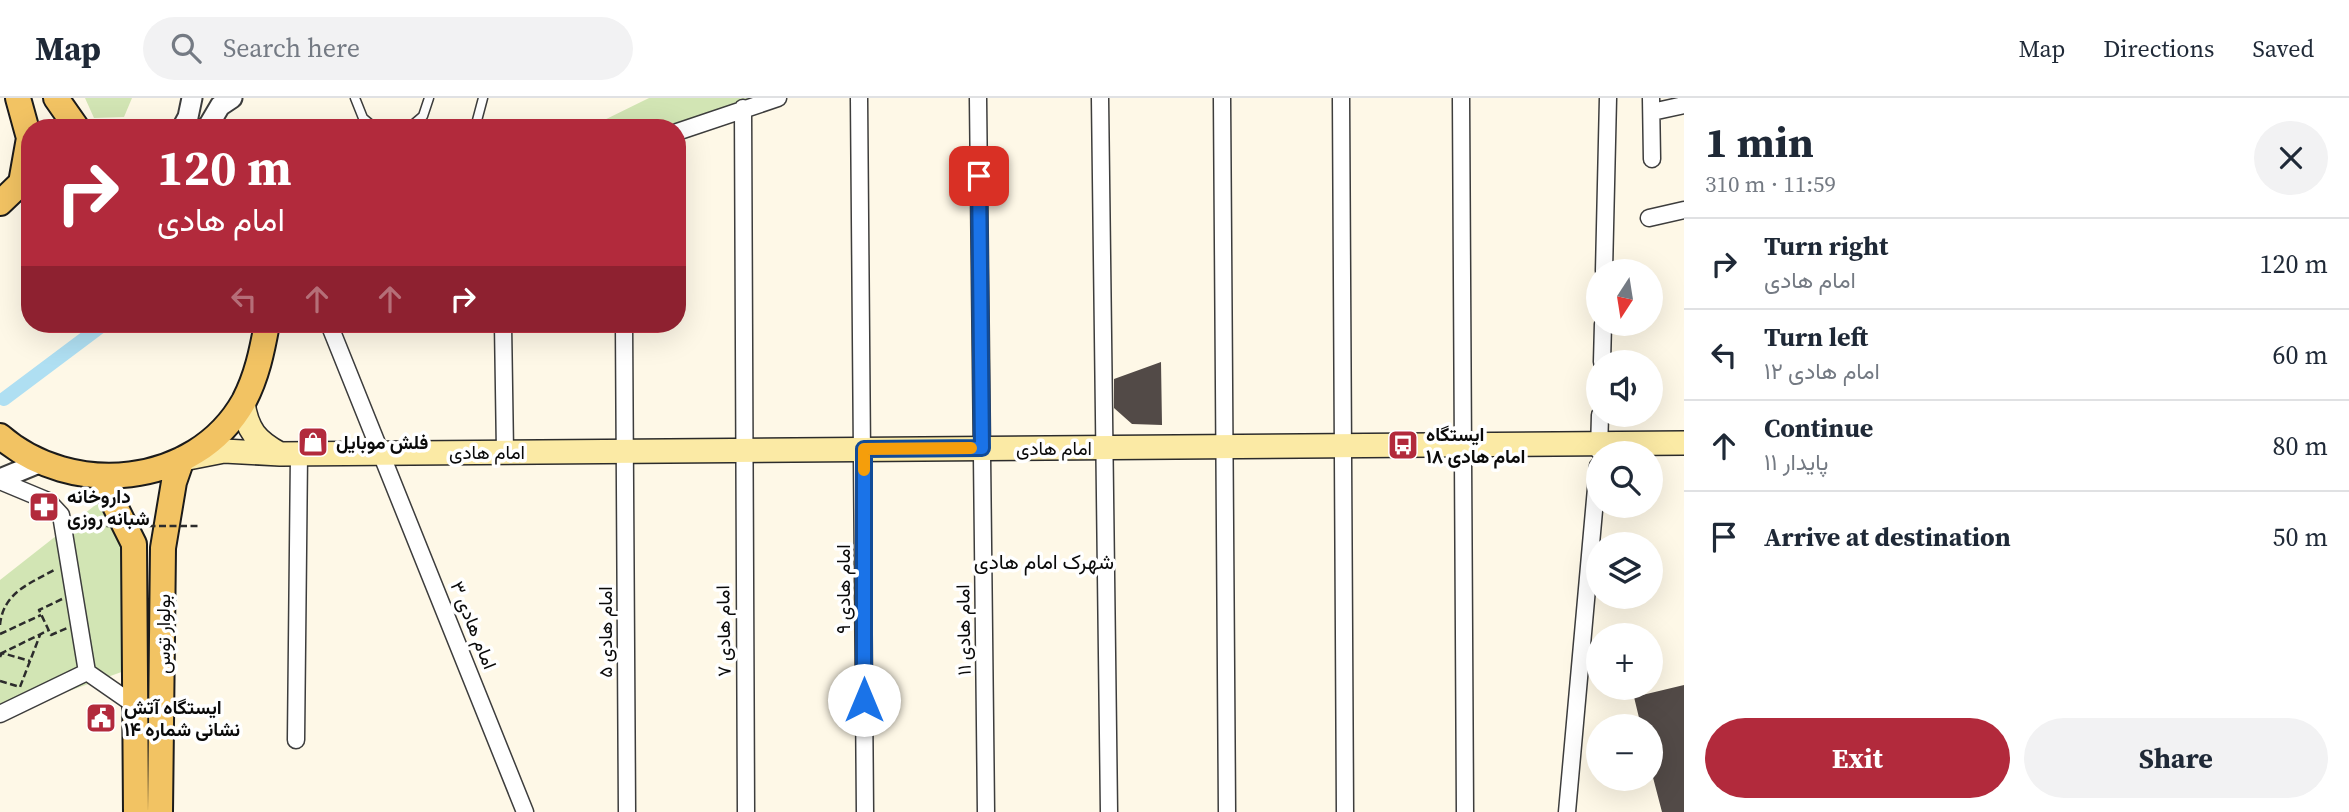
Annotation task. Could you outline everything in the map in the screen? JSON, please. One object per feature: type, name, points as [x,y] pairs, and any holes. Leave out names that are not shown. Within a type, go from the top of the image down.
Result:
[{"type":"main road","points":[[18,98],[24,119]]},
{"type":"main road","points":[[50,98],[56,119]]},
{"type":"main road","points":[[56,98],[71,119]]},
{"type":"main road","points":[[0,203],[21,185]]},
{"type":"main road","points":[[0,436],[40,463],[101,478],[143,474],[182,459],[216,435],[243,402],[260,365],[265,333]]},
{"type":"main road","points":[[243,402],[246,425],[260,443],[290,454]]},
{"type":"main road","name":"امام هادی","points":[[1663,446],[1684,443]]},
{"type":"main road","name":"امام هادی","points":[[182,459],[224,451],[290,454],[1464,444],[1586,453]]},
{"type":"main road","name":"بولوار توس","points":[[160,812],[163,548],[174,482],[182,459]]},
{"type":"main road","name":"بولوار توس","points":[[101,478],[134,544],[136,812]]},
{"type":"street","points":[[187,119],[192,98]]},
{"type":"street","points":[[212,119],[220,106],[232,98]]},
{"type":"street","points":[[686,129],[778,98]]},
{"type":"street","name":"امام هادی ۹","points":[[859,98],[865,812]]},
{"type":"street","name":"امام هادی ۱۱","points":[[978,98],[986,812]]},
{"type":"street","points":[[1100,98],[1109,812]]},
{"type":"street","points":[[1222,98],[1223,645],[1227,812]]},
{"type":"street","points":[[1341,98],[1345,812]]},
{"type":"street","points":[[1461,98],[1465,812]]},
{"type":"street","points":[[1604,259],[1608,98]]},
{"type":"street","points":[[1652,159],[1651,105],[1684,105]]},
{"type":"street","name":"امام هادی ۷","points":[[743,108],[742,450],[746,812]]},
{"type":"street","points":[[1649,218],[1684,210]]},
{"type":"street","name":"امام هادی ۳","points":[[333,333],[525,812]]},
{"type":"street","points":[[503,333],[505,452]]},
{"type":"street","name":"امام هادی ۵","points":[[624,333],[627,812]]},
{"type":"street","points":[[290,454],[296,740]]},
{"type":"street","points":[[0,480],[40,463]]},
{"type":"street","points":[[0,480],[48,501],[61,516],[87,672],[136,706]]},
{"type":"street","points":[[1567,812],[1593,518]]},
{"type":"street","points":[[0,713],[87,672]]},
{"type":"lane","points":[[355,98],[364,119]]},
{"type":"lane","points":[[420,119],[424,116],[429,98]]},
{"type":"lane","points":[[477,119],[483,98]]},
{"type":"path","points":[[96,526],[200,526]]},
{"type":"path","points":[[0,625],[6,604],[14,593],[69,562]]},
{"type":"path","points":[[74,593],[39,610],[51,635],[79,623]]},
{"type":"path","points":[[0,634],[41,615]]},
{"type":"path","points":[[1,655],[48,630]]},
{"type":"path","points":[[0,681],[20,687],[40,635]]},
{"type":"path","points":[[1,655],[30,661]]},
{"type":"green space","points":[[85,98],[132,98],[124,117],[94,118]]},
{"type":"green space","points":[[649,98],[750,98],[686,123],[686,119],[606,119]]},
{"type":"green space","points":[[98,503],[125,543],[127,670],[0,716],[0,580]]},
{"type":"building","points":[[1161,362],[1162,425],[1132,424],[1114,408],[1114,379]]},
{"type":"building","points":[[1684,685],[1684,812],[1662,812],[1657,791],[1663,791],[1663,714],[1638,714],[1635,700],[1663,700],[1663,690]]},
{"type":"waterway","points":[[4,399],[92,333]]},
{"type":"slow traffic","points":[[864,470],[864,449],[971,448]]},
{"type":"place","name":"فلش موبایل","points":[[313,442]]},
{"type":"place","name":"ایستگاه امام هادی ۱۸","points":[[1403,445]]},
{"type":"place","name":"داروخانه شبانه روزی","points":[[44,507]]},
{"type":"place","name":"ایستگاه آتش نشانی شماره ۱۴","points":[[101,718]]},
{"type":"district","name":"شهرک امام هادی","points":[[1044,561]]},
{"type":"route","points":[[864,700],[864,449],[982,448],[979,176]]}]
